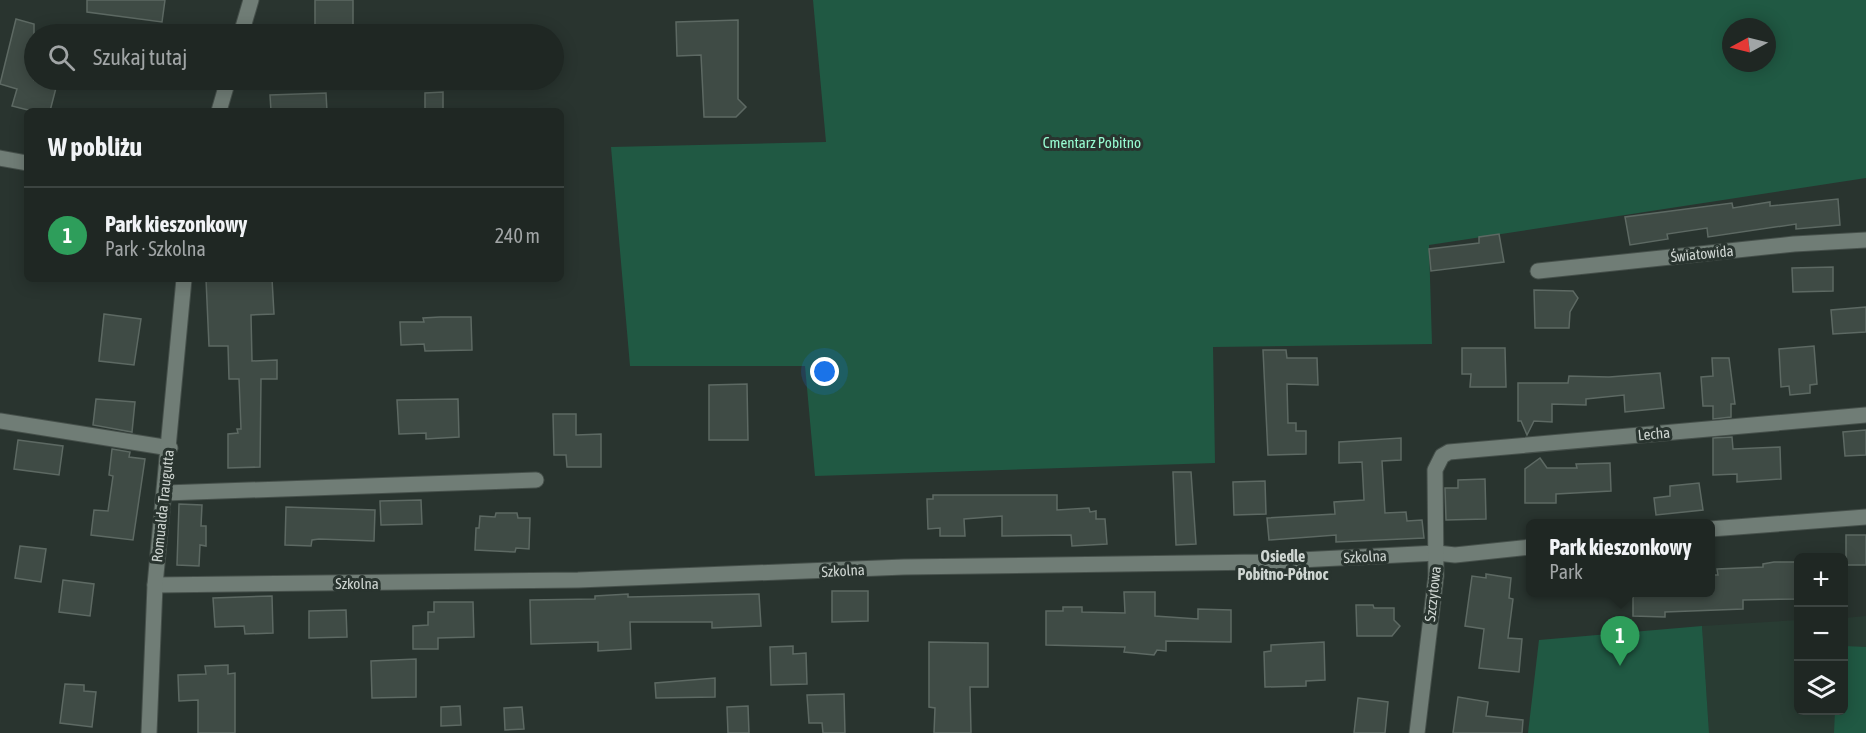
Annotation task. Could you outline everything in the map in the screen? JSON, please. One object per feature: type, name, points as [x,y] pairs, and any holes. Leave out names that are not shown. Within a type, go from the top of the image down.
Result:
[{"type":"street","points":[[244,24],[251,0]]},
{"type":"street","points":[[220,108],[225,90]]},
{"type":"street","points":[[0,158],[24,162]]},
{"type":"street","name":"Światowida","points":[[1538,271],[1794,244],[1866,240]]},
{"type":"street","name":"Romualda Traugutta","points":[[149,733],[155,585],[170,448],[184,282]]},
{"type":"street","name":"Lecha","points":[[1442,456],[1449,452],[1510,446],[1866,415]]},
{"type":"street","points":[[0,421],[170,448]]},
{"type":"street","name":"Szczytowa","points":[[1417,733],[1437,553],[1435,470],[1442,456]]},
{"type":"street","points":[[165,493],[536,480]]},
{"type":"street","points":[[1715,529],[1866,517]]},
{"type":"street","name":"Szkolna","points":[[155,585],[601,580],[904,567],[1184,565],[1437,553],[1455,555],[1526,547]]},
{"type":"shaded area","points":[[1866,616],[1866,733],[1709,733],[1702,626],[1794,620],[1794,715],[1848,715],[1848,618]]},
{"type":"green space","name":"Cmentarz Pobitno","points":[[813,0],[1866,0],[1866,178],[1429,245],[1432,344],[1213,347],[1215,463],[815,476],[805,366],[630,366],[611,147],[826,142]]},
{"type":"green space","points":[[1702,626],[1709,733],[1528,733],[1539,640]]},
{"type":"green space","points":[[1848,646],[1866,647],[1866,733],[1834,733],[1835,715],[1848,715]]},
{"type":"building","points":[[87,0],[165,0],[162,22],[87,12]]},
{"type":"building","points":[[315,0],[353,0],[353,24],[315,24]]},
{"type":"building","points":[[16,19],[34,24],[24,24],[24,90],[55,90],[51,108],[24,109],[12,106],[17,89],[0,84]]},
{"type":"building","points":[[738,20],[738,99],[746,107],[736,117],[704,117],[701,55],[677,56],[676,22]]},
{"type":"building","points":[[443,92],[443,108],[425,108],[425,93]]},
{"type":"building","points":[[326,93],[327,108],[271,108],[270,95]]},
{"type":"building","points":[[1838,199],[1840,225],[1796,229],[1796,224],[1708,237],[1707,228],[1667,234],[1668,239],[1630,245],[1625,217],[1732,203],[1733,208],[1770,202],[1770,206]]},
{"type":"building","points":[[1499,234],[1504,262],[1431,271],[1429,249],[1479,243],[1479,237]]},
{"type":"building","points":[[1833,267],[1833,291],[1793,292],[1792,268]]},
{"type":"building","points":[[206,282],[272,282],[274,314],[251,315],[252,361],[277,360],[277,379],[261,379],[260,467],[228,468],[228,434],[238,433],[237,429],[241,429],[239,379],[229,379],[228,346],[209,346]]},
{"type":"building","points":[[1534,290],[1573,291],[1578,298],[1570,312],[1569,328],[1535,328]]},
{"type":"building","points":[[1866,307],[1866,332],[1833,334],[1831,310]]},
{"type":"building","points":[[104,314],[141,319],[134,365],[99,361]]},
{"type":"building","points":[[471,317],[472,350],[425,351],[424,344],[401,345],[400,322],[424,322],[423,318]]},
{"type":"building","points":[[1814,346],[1817,384],[1810,385],[1810,393],[1790,395],[1789,386],[1781,387],[1779,349]]},
{"type":"building","points":[[1462,348],[1505,348],[1506,387],[1470,387],[1471,374],[1462,374]]},
{"type":"building","points":[[1263,350],[1286,350],[1287,358],[1317,358],[1318,385],[1287,384],[1288,423],[1296,423],[1296,431],[1306,431],[1306,454],[1268,455]]},
{"type":"building","points":[[1712,358],[1729,358],[1735,404],[1731,404],[1731,417],[1713,419],[1713,406],[1703,406],[1701,377],[1713,376]]},
{"type":"building","points":[[1660,373],[1664,408],[1625,412],[1624,395],[1586,399],[1586,405],[1552,404],[1552,422],[1534,421],[1527,435],[1521,421],[1518,421],[1518,383],[1568,383],[1569,376],[1609,377]]},
{"type":"building","points":[[747,384],[748,440],[709,440],[709,385]]},
{"type":"building","points":[[96,399],[135,402],[132,432],[93,425]]},
{"type":"building","points":[[458,399],[459,437],[426,439],[426,433],[399,434],[397,400]]},
{"type":"building","points":[[553,414],[576,414],[576,435],[601,434],[601,467],[567,467],[566,455],[554,455]]},
{"type":"building","points":[[1866,430],[1866,455],[1845,456],[1843,432]]},
{"type":"building","points":[[1732,437],[1733,449],[1780,447],[1781,479],[1737,482],[1737,474],[1713,475],[1713,438]]},
{"type":"building","points":[[1401,438],[1401,460],[1382,461],[1385,513],[1406,512],[1407,521],[1422,520],[1424,538],[1336,542],[1336,535],[1269,540],[1267,518],[1335,514],[1334,502],[1364,500],[1362,462],[1339,463],[1339,442]]},
{"type":"building","points":[[18,440],[63,446],[59,475],[14,469]]},
{"type":"building","points":[[112,449],[130,452],[129,457],[145,459],[133,540],[91,535],[94,510],[108,511],[113,476],[109,475]]},
{"type":"building","points":[[1540,458],[1547,468],[1577,468],[1576,464],[1610,463],[1611,491],[1556,494],[1556,503],[1525,503],[1525,469]]},
{"type":"building","points":[[1173,472],[1191,472],[1196,544],[1176,545]]},
{"type":"building","points":[[1485,479],[1486,519],[1446,520],[1445,488],[1458,488],[1458,480]]},
{"type":"building","points":[[1265,481],[1266,514],[1234,515],[1233,482]]},
{"type":"building","points":[[1699,483],[1703,510],[1656,515],[1654,498],[1670,496],[1670,486]]},
{"type":"building","points":[[933,495],[1057,495],[1057,510],[1089,508],[1090,512],[1096,511],[1096,519],[1105,519],[1107,544],[1072,546],[1071,535],[1002,536],[1002,516],[964,519],[965,536],[940,536],[940,528],[928,529],[927,499],[933,499]]},
{"type":"building","points":[[421,500],[422,524],[381,525],[380,501]]},
{"type":"building","points":[[179,504],[202,505],[201,526],[206,526],[206,546],[200,545],[199,566],[177,565]]},
{"type":"building","points":[[286,507],[375,510],[374,541],[319,539],[312,540],[311,546],[285,545]]},
{"type":"building","points":[[496,513],[517,513],[518,518],[530,518],[529,549],[516,548],[515,552],[475,550],[476,528],[479,528],[480,516],[495,517]]},
{"type":"building","points":[[1846,535],[1866,535],[1866,565],[1848,565],[1848,553],[1846,553]]},
{"type":"building","points":[[20,546],[46,549],[41,582],[15,578]]},
{"type":"building","points":[[1774,562],[1794,562],[1794,599],[1743,600],[1743,609],[1665,612],[1665,617],[1633,616],[1633,597],[1715,597],[1717,569],[1763,567],[1763,564]]},
{"type":"building","points":[[1486,574],[1511,578],[1509,598],[1513,599],[1508,638],[1522,639],[1519,672],[1479,668],[1484,629],[1465,626],[1472,576],[1486,578]]},
{"type":"building","points":[[63,580],[94,584],[90,616],[59,612]]},
{"type":"building","points":[[832,591],[868,591],[868,621],[832,622]]},
{"type":"building","points":[[1124,592],[1155,592],[1155,616],[1198,619],[1198,609],[1231,610],[1231,642],[1166,641],[1166,651],[1157,650],[1154,655],[1124,652],[1125,647],[1046,645],[1046,611],[1063,611],[1063,607],[1082,607],[1082,612],[1125,613]]},
{"type":"building","points":[[628,594],[628,597],[759,594],[761,626],[712,628],[712,622],[630,622],[631,649],[598,651],[598,642],[531,644],[530,600],[595,599],[595,596]]},
{"type":"building","points":[[272,596],[273,633],[245,634],[244,626],[215,627],[213,598]]},
{"type":"building","points":[[434,602],[473,602],[474,637],[438,638],[438,649],[413,649],[413,626],[428,625],[428,612],[434,612]]},
{"type":"building","points":[[1356,605],[1394,608],[1394,620],[1400,626],[1392,636],[1357,636]]},
{"type":"building","points":[[346,610],[347,637],[309,638],[309,611]]},
{"type":"building","points":[[929,642],[988,643],[988,687],[970,687],[971,733],[934,733],[935,708],[929,707]]},
{"type":"building","points":[[1324,642],[1325,680],[1306,681],[1306,686],[1265,687],[1264,652],[1271,651],[1271,645]]},
{"type":"building","points":[[793,646],[793,654],[806,653],[807,684],[771,685],[770,647]]},
{"type":"building","points":[[416,659],[416,697],[372,698],[371,661]]},
{"type":"building","points":[[228,665],[228,674],[235,673],[235,733],[198,733],[198,700],[179,701],[178,675],[206,674],[205,666]]},
{"type":"building","points":[[715,678],[715,697],[656,698],[655,683]]},
{"type":"building","points":[[65,684],[84,685],[84,691],[96,692],[92,727],[60,723]]},
{"type":"building","points":[[844,694],[845,733],[823,733],[822,723],[809,723],[807,695]]},
{"type":"building","points":[[1458,697],[1488,702],[1486,716],[1523,720],[1522,733],[1453,733]]},
{"type":"building","points":[[1358,698],[1388,702],[1385,733],[1354,733]]},
{"type":"building","points":[[460,706],[461,725],[441,726],[441,707]]},
{"type":"building","points":[[748,706],[749,733],[728,733],[727,707]]},
{"type":"building","points":[[522,707],[524,729],[505,730],[504,708]]},
{"type":"place","name":"Park kieszonkowy","points":[[1620,666]]},
{"type":"district","name":"Osiedle Pobitno-Północ","points":[[1283,565]]}]
